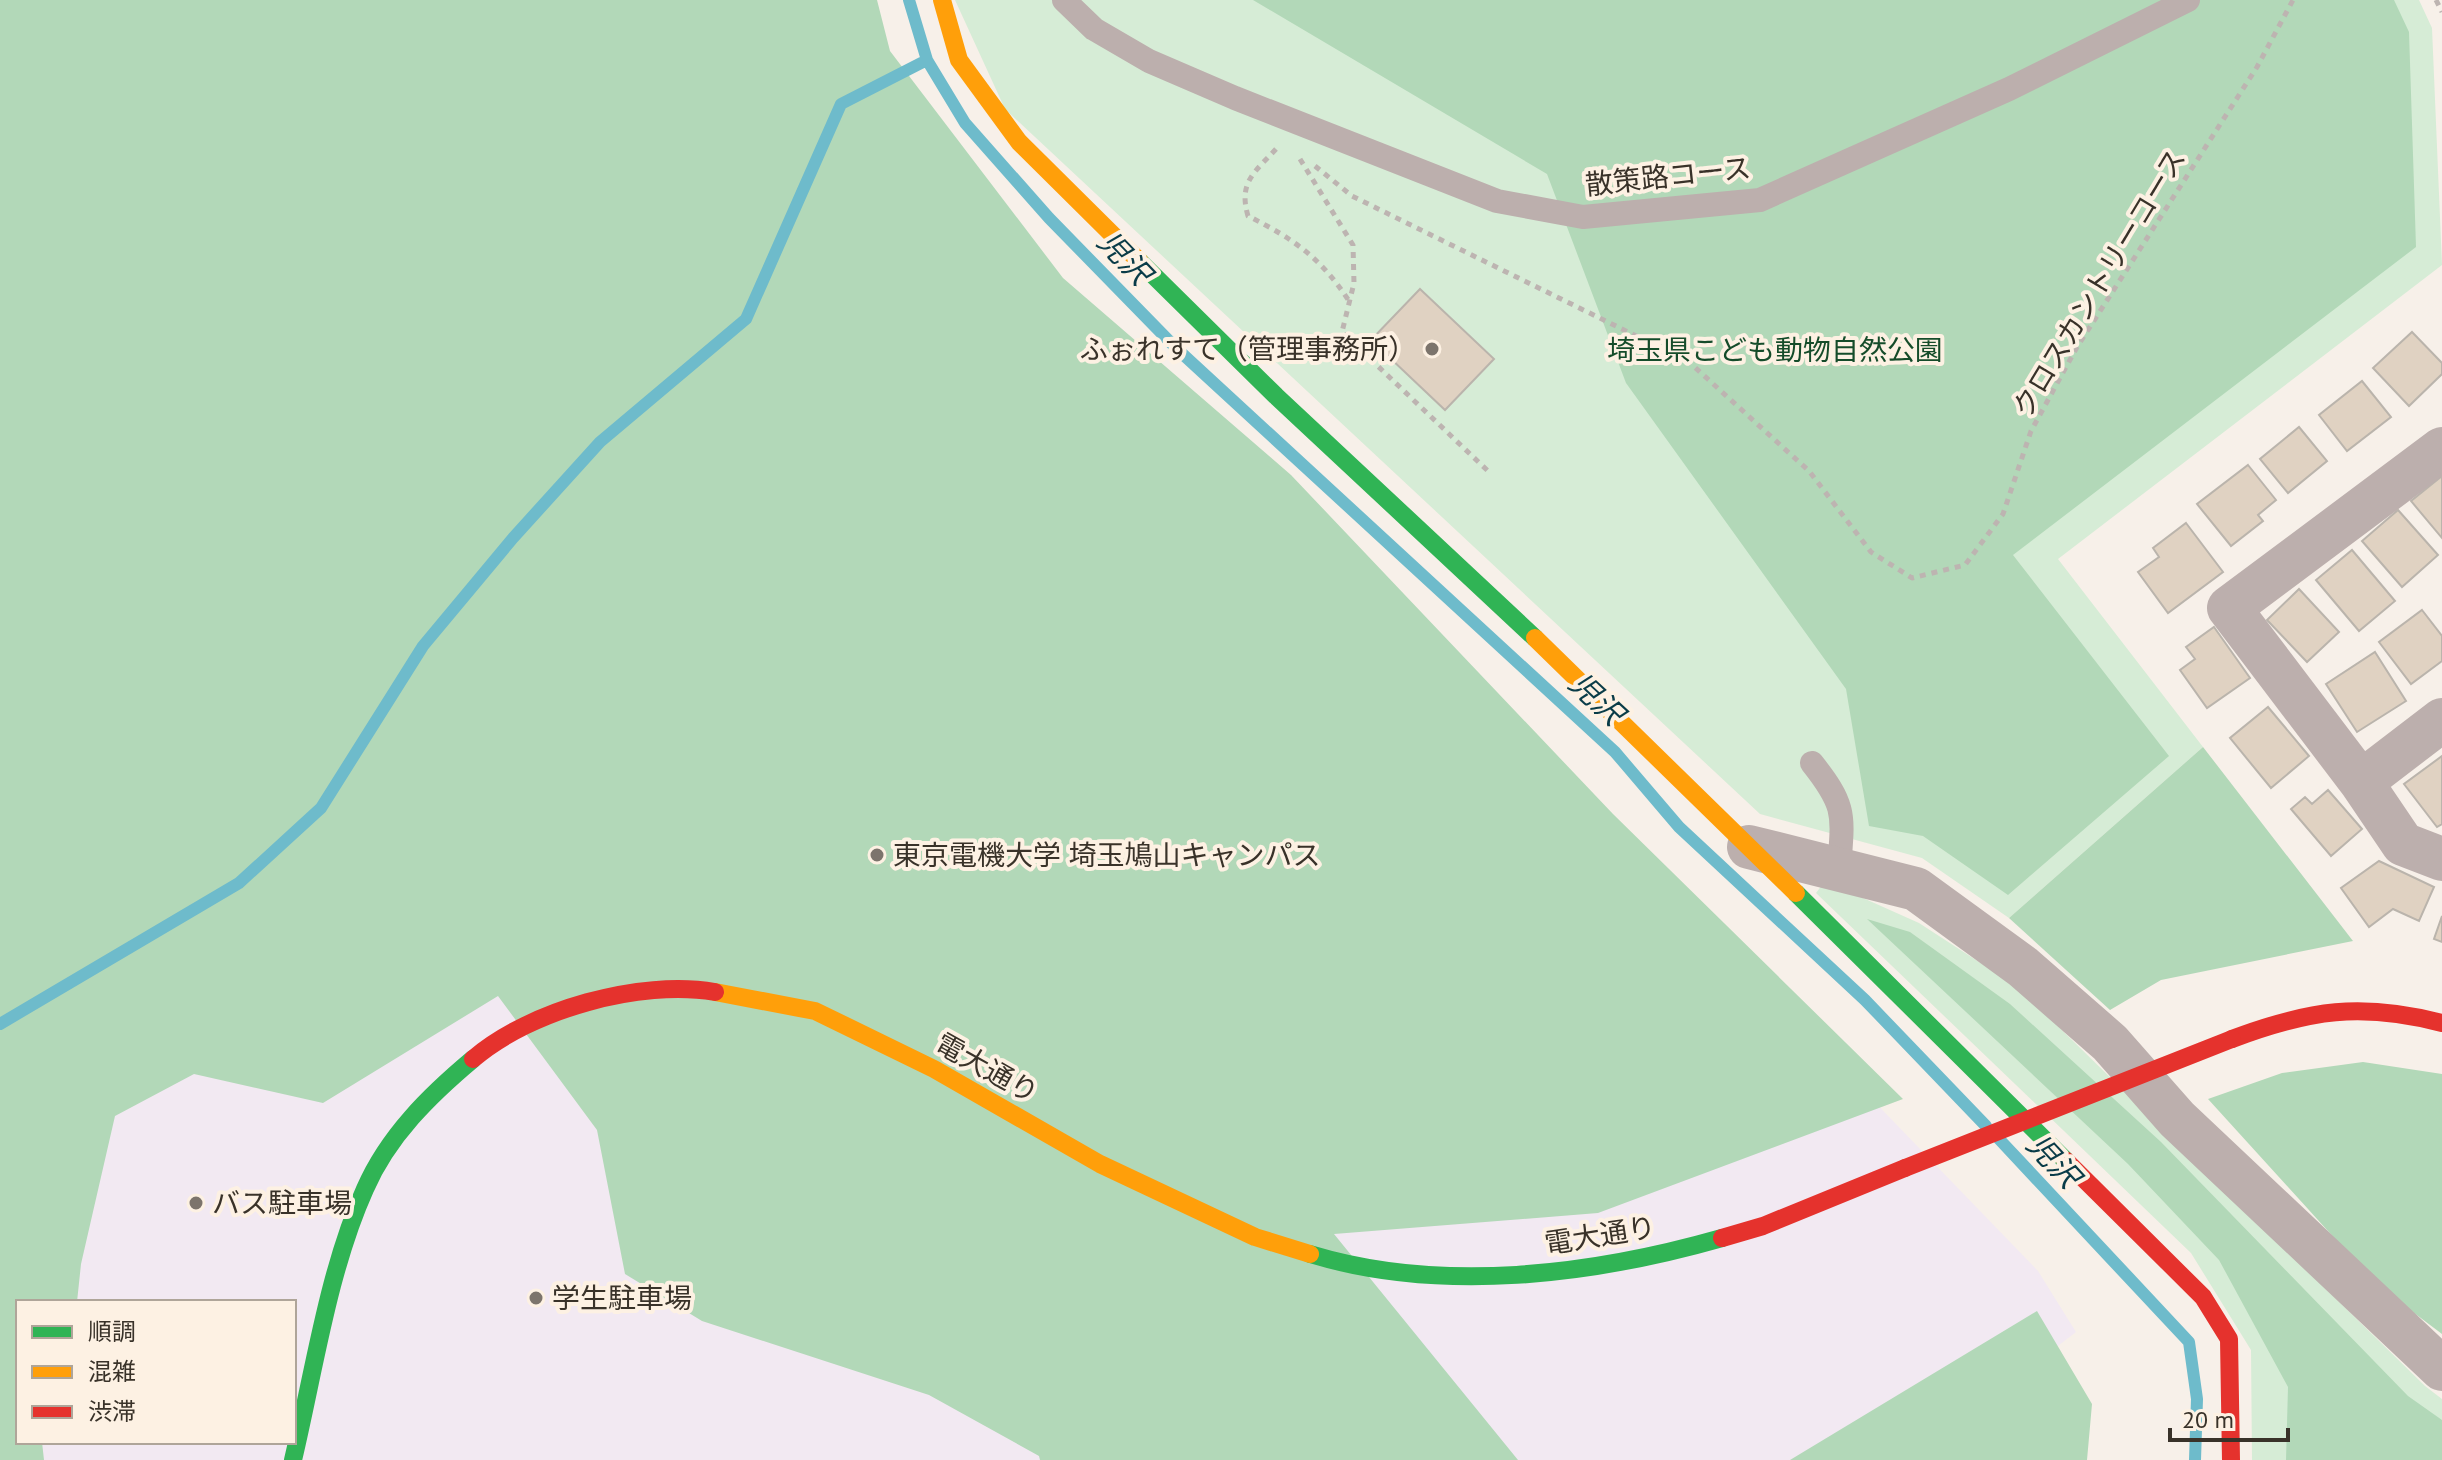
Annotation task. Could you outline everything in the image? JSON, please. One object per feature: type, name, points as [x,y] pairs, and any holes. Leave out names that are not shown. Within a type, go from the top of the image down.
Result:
[{"type":"street","points":[[942,0],[959,60],[1019,142],[1276,396],[1443,549],[1749,847],[2203,1297],[2229,1339],[2231,1460]]},
{"type":"street","points":[[2442,449],[2229,608],[2361,782],[2403,844],[2442,859]]},
{"type":"street","points":[[2361,782],[2442,720]]},
{"type":"street","points":[[1749,847],[1916,889],[2023,967],[2110,1043],[2177,1119],[2442,1369]]},
{"type":"street","name":"電大通り","points":[[293,1460],[342,1253],[365,1188],[394,1139],[434,1092],[489,1045],[553,1013],[611,996],[696,989],[815,1011],[934,1069],[1100,1164],[1255,1237],[1343,1264],[1431,1275],[1532,1274],[1655,1257],[1763,1226],[2285,1018],[2346,1011],[2417,1015],[2442,1023]]},
{"type":"lane","name":"散策路コース","points":[[1064,0],[1094,29],[1149,61],[1497,201],[1583,217],[1760,200],[2009,89],[2188,0]]},
{"type":"lane","points":[[1812,763],[1834,791],[1844,816],[1839,869]]},
{"type":"path","name":"クロスカントリーコース","points":[[1349,302],[1354,283],[1353,245],[1293,147],[1352,196],[1689,362],[1809,471],[1871,552],[1912,578],[1965,565],[2003,514],[2031,431],[2077,347],[2257,67],[2293,0]]},
{"type":"path","points":[[2436,0],[2442,12]]},
{"type":"path","points":[[1301,123],[1248,179],[1243,198],[1248,216],[1289,236],[1328,269],[1349,302],[1342,332],[1489,472]]},
{"type":"shaded area","name":"東京電機大学 埼玉鳩山キャンパス","points":[[1690,911],[2038,1271],[2076,1332],[1974,1411],[1897,1460],[0,1460],[0,945]]},
{"type":"green space","name":"東京電機大学 埼玉鳩山キャンパス","points":[[0,0],[877,0],[890,51],[1063,278],[1291,475],[1613,814],[1903,1099],[1598,1213],[1334,1234],[1518,1460],[1040,1460],[1039,1456],[929,1395],[702,1321],[625,1274],[597,1130],[498,996],[323,1103],[194,1074],[115,1116],[81,1264],[77,1300],[16,1300],[16,1444],[42,1444],[44,1460],[0,1460]]},
{"type":"green space","name":"埼玉県こども動物自然公園","points":[[955,0],[2419,0],[2432,28],[2442,265],[2058,559],[2203,747],[2009,918],[1922,858],[1760,814],[1005,109]]},
{"type":"green space","name":"埼玉県こども動物自然公園","points":[[1253,0],[2394,0],[2409,32],[2416,247],[2013,555],[2169,756],[2008,895],[1923,836],[1869,826],[1846,689],[1626,383],[1547,174]]},
{"type":"green space","points":[[2203,747],[2353,941],[2161,980],[2110,1010],[2009,918]]},
{"type":"green space","points":[[1825,881],[1919,923],[2019,988],[2425,1386],[2442,1399],[2442,1460],[2252,1460],[2251,1350],[2191,1253],[1816,893]]},
{"type":"green space","points":[[1867,919],[1910,932],[2010,1004],[2161,1142],[2408,1396],[2442,1420],[2442,1460],[2286,1460],[2288,1387],[2219,1260],[2128,1164]]},
{"type":"green space","points":[[2363,1062],[2442,1074],[2442,1334],[2377,1285],[2208,1099],[2282,1073]]},
{"type":"green space","points":[[2037,1311],[2092,1404],[2087,1460],[1790,1460]]},
{"type":"building","name":"ふぉれすて（管理事務所）","points":[[1420,289],[1494,359],[1445,410],[1371,340]]},
{"type":"building","points":[[2412,332],[2442,363],[2442,374],[2409,406],[2373,368]]},
{"type":"building","points":[[2362,381],[2391,417],[2347,451],[2319,415]]},
{"type":"building","points":[[2299,427],[2327,461],[2288,493],[2260,459]]},
{"type":"building","points":[[2248,465],[2276,500],[2258,515],[2263,521],[2231,546],[2197,504]]},
{"type":"building","points":[[2442,476],[2442,538],[2411,501]]},
{"type":"building","points":[[2398,510],[2438,555],[2402,587],[2362,541]]},
{"type":"building","points":[[2186,523],[2223,572],[2168,613],[2138,572],[2159,557],[2153,548]]},
{"type":"building","points":[[2352,550],[2395,601],[2359,631],[2316,580]]},
{"type":"building","points":[[2299,589],[2339,632],[2307,662],[2267,620]]},
{"type":"building","points":[[2422,610],[2442,636],[2442,661],[2411,684],[2379,642]]},
{"type":"building","points":[[2214,627],[2250,678],[2207,708],[2180,670],[2195,659],[2186,647]]},
{"type":"building","points":[[2375,652],[2406,701],[2357,732],[2326,684]]},
{"type":"building","points":[[2268,707],[2309,756],[2271,788],[2230,738]]},
{"type":"building","points":[[2442,756],[2442,824],[2437,827],[2404,784]]},
{"type":"building","points":[[2328,790],[2362,829],[2331,856],[2291,809],[2305,797],[2312,804]]},
{"type":"building","points":[[2379,861],[2434,887],[2419,921],[2393,909],[2369,927],[2341,888]]},
{"type":"building","points":[[2442,916],[2442,942],[2434,939]]},
{"type":"waterway","name":"児沢","points":[[909,0],[927,60],[965,123],[1049,218],[1176,348],[1615,752],[1679,827],[1865,1000],[1986,1126]]},
{"type":"waterway","points":[[0,1024],[239,883],[321,808],[423,646],[513,538],[600,442],[746,319],[841,104],[927,60]]},
{"type":"waterway","name":"児沢","points":[[1999,1139],[2189,1342],[2197,1399],[2195,1460]]},
{"type":"traffic: fast","points":[[1140,262],[1276,396],[1535,638]]},
{"type":"traffic: fast","points":[[1796,893],[2065,1160]]},
{"type":"traffic: fast","points":[[293,1460],[331,1288],[365,1189],[398,1134],[441,1087],[473,1059]]},
{"type":"traffic: fast","points":[[1310,1254],[1412,1274],[1517,1275],[1621,1262],[1722,1238]]},
{"type":"traffic: slow","points":[[942,0],[959,60],[1019,142],[1140,262]]},
{"type":"traffic: slow","points":[[1535,638],[1796,893]]},
{"type":"traffic: slow","points":[[715,992],[815,1011],[934,1069],[1100,1164],[1255,1237],[1310,1254]]},
{"type":"traffic: jam","points":[[473,1059],[524,1026],[587,1002],[654,990],[715,992]]},
{"type":"traffic: jam","points":[[2232,1039],[2286,1021],[2336,1012],[2386,1013],[2442,1023]]},
{"type":"traffic: jam","points":[[1905,1168],[2232,1039]]},
{"type":"traffic: jam","points":[[2065,1160],[2203,1297],[2229,1339],[2231,1460]]},
{"type":"traffic: jam","points":[[1722,1238],[1763,1226],[1905,1168]]},
{"type":"place","name":"ふぉれすて（管理事務所）","points":[[1432,349]]},
{"type":"place","name":"東京電機大学 埼玉鳩山キャンパス","points":[[877,855]]},
{"type":"place","name":"バス駐車場","points":[[196,1203]]},
{"type":"place","name":"学生駐車場","points":[[536,1298]]}]
